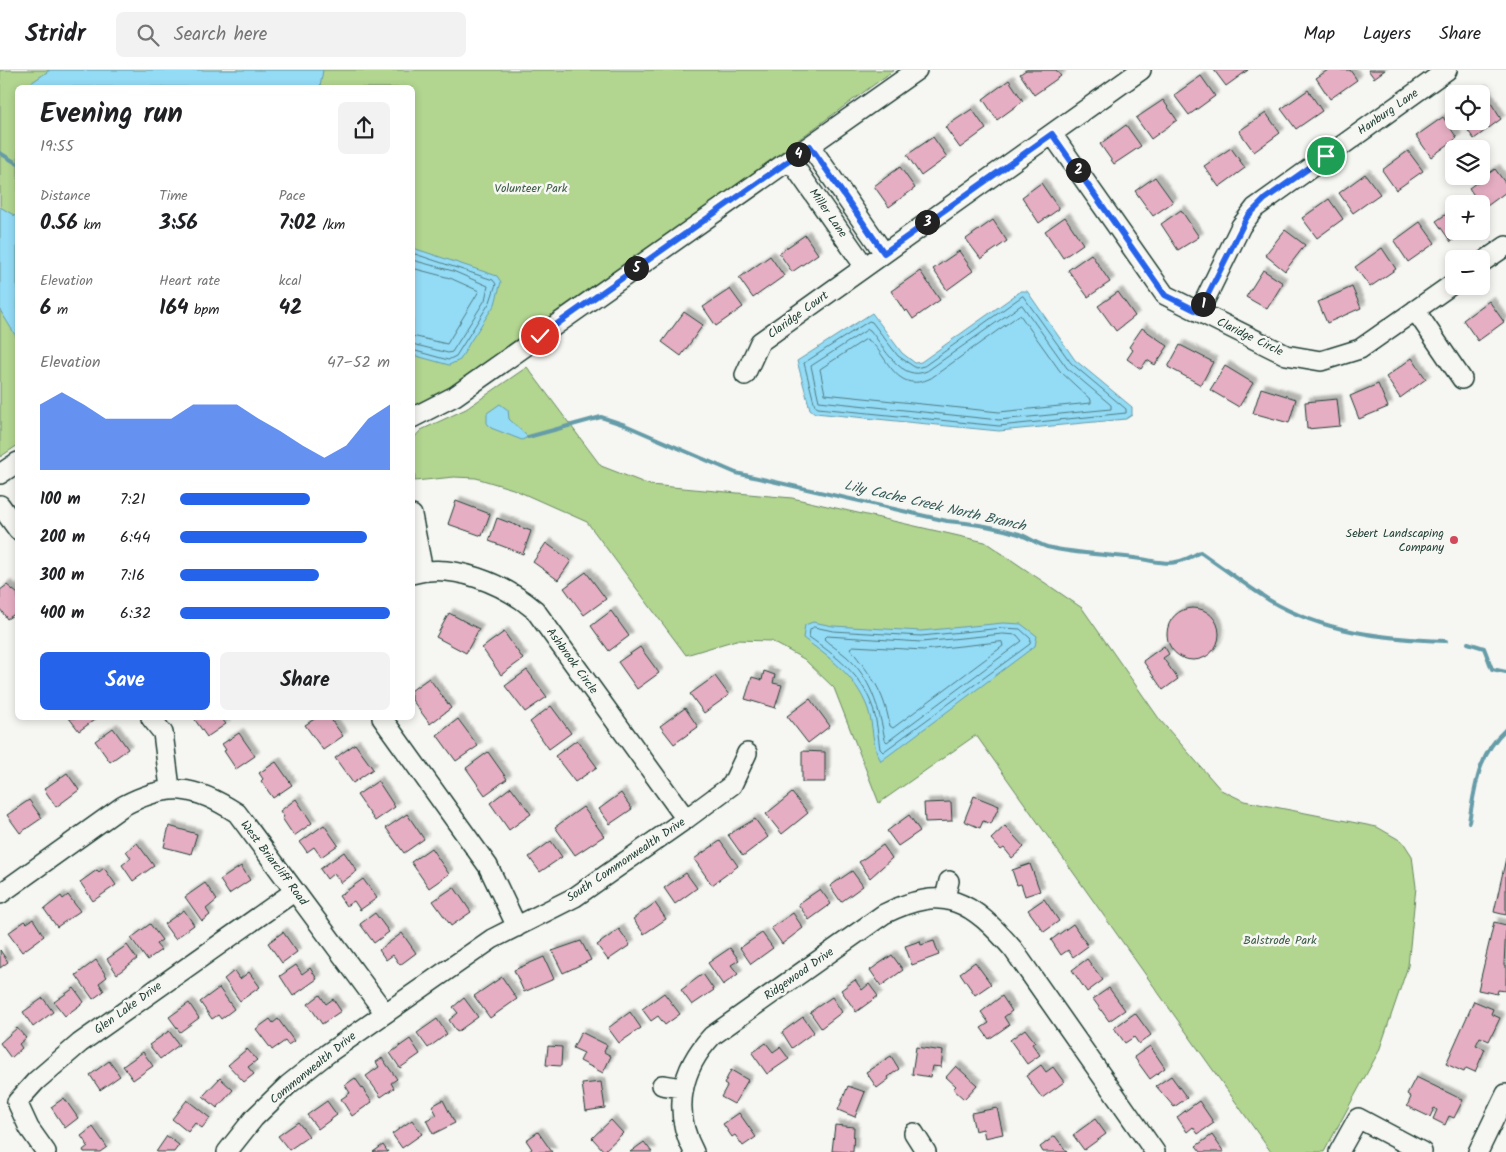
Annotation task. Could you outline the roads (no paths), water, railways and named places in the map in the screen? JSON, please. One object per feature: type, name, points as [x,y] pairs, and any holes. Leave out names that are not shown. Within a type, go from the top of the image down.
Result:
[{"type":"street","points":[[415,416],[455,396],[917,70]]},
{"type":"street","points":[[865,267],[1141,70]]},
{"type":"street","name":"Hanburg Lane","points":[[1199,312],[1241,226],[1255,208],[1447,70]]},
{"type":"street","name":"Claridge Circle","points":[[1052,134],[1165,295],[1286,355],[1321,361],[1360,349],[1445,289]]},
{"type":"street","name":"Miller Lane","points":[[810,146],[884,253]]},
{"type":"street","name":"Miller Lane","points":[[790,160],[865,267]]},
{"type":"street","points":[[1490,257],[1506,246]]},
{"type":"street","name":"Claridge Court","points":[[745,374],[760,342],[865,267]]},
{"type":"street","points":[[1415,310],[1462,378]]},
{"type":"street","points":[[0,474],[15,464]]},
{"type":"street","points":[[0,505],[15,526]]},
{"type":"street","points":[[415,544],[418,573]]},
{"type":"street","name":"Ashbrook Circle","points":[[418,573],[440,570],[464,574],[515,595],[535,610],[686,819]]},
{"type":"street","points":[[152,720],[162,733],[170,788]]},
{"type":"street","points":[[383,720],[488,866],[517,926]]},
{"type":"street","name":"South Commonwealth Drive","points":[[385,1013],[492,939],[575,897],[686,819],[732,785],[747,753]]},
{"type":"street","name":"West Briarcliff Road","points":[[0,894],[123,806],[141,796],[170,788],[217,800],[237,813],[385,1013]]},
{"type":"street","name":"Ridgewood Drive","points":[[694,1152],[682,1117],[682,1088],[688,1068],[696,1054],[721,1028],[884,914],[947,889],[965,906],[988,921],[1013,949],[1148,1150]]},
{"type":"street","name":"Glen Lake Drive","points":[[46,1152],[29,1128],[17,1102],[36,1080],[87,1038],[295,891]]},
{"type":"street","name":"Commonwealth Drive","points":[[227,1152],[254,1118],[288,1085],[326,1054],[385,1013]]},
{"type":"street","points":[[662,1084],[682,1088]]},
{"type":"street","points":[[1478,1152],[1506,1094]]},
{"type":"street","points":[[1339,1152],[1358,1118],[1422,1152]]},
{"type":"street","points":[[914,1133],[926,1152]]},
{"type":"water","points":[[50,70],[323,70],[320,85],[28,85]]},
{"type":"water","points":[[0,207],[15,216],[15,335],[0,310]]},
{"type":"water","points":[[415,249],[497,276],[501,282],[495,304],[460,360],[449,365],[415,356]]},
{"type":"water","points":[[1021,291],[1027,291],[1075,360],[1132,407],[1132,415],[1126,419],[999,431],[815,413],[810,409],[797,361],[872,313],[902,353],[915,363],[921,362]]},
{"type":"water","points":[[500,404],[508,410],[509,419],[528,437],[522,440],[491,428],[487,423],[487,413]]},
{"type":"water","points":[[813,622],[833,626],[921,631],[1003,623],[1021,624],[1037,636],[1035,646],[881,761],[874,742],[868,709],[857,687],[841,669],[803,638],[805,625]]},
{"type":"waterway","name":"Lily Cache Creek North Branch","points":[[0,153],[15,162]]},
{"type":"waterway","name":"Lily Cache Creek North Branch","points":[[528,437],[601,417],[625,425],[736,473],[947,521],[1001,529],[1022,535],[1047,547],[1168,563],[1182,561],[1200,552],[1269,600],[1310,620],[1332,627],[1377,636],[1446,641]]},
{"type":"waterway","name":"Lily Cache Creek North Branch","points":[[1468,643],[1484,648],[1492,669],[1506,672]]},
{"type":"waterway","points":[[1469,822],[1479,772],[1489,749],[1506,729]]},
{"type":"place","name":"Sebert Landscaping Company","points":[[1454,540]]},
{"type":"park label","name":"Volunteer Park","points":[[531,188]]},
{"type":"park label","name":"Balstrode Park","points":[[1280,940]]}]
